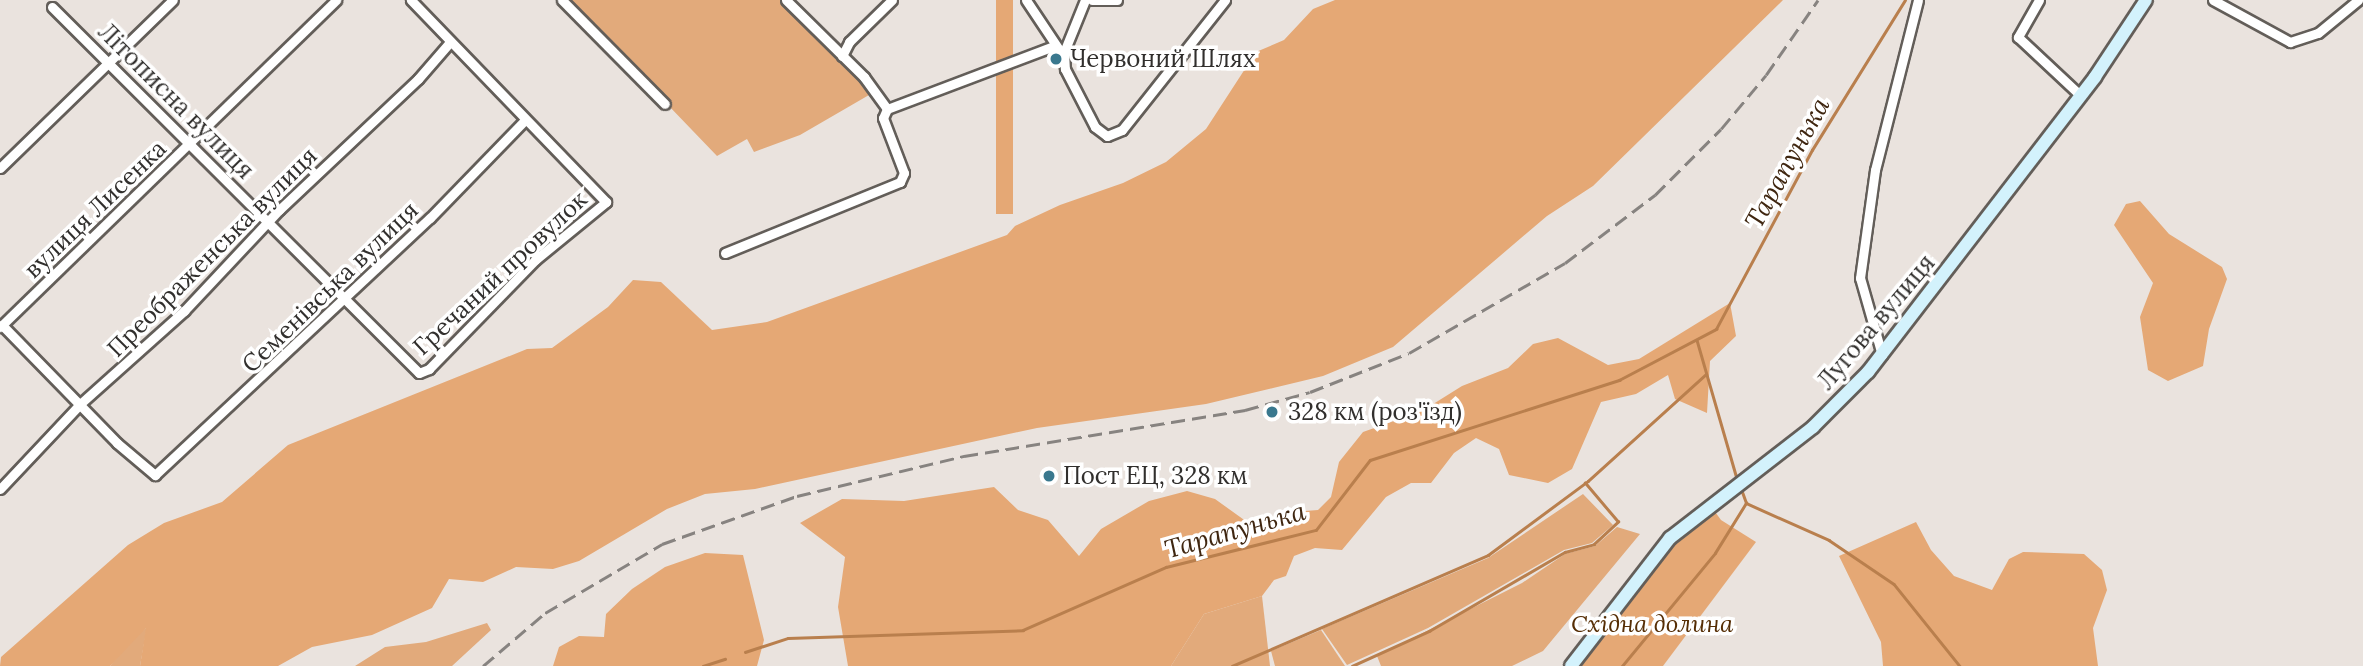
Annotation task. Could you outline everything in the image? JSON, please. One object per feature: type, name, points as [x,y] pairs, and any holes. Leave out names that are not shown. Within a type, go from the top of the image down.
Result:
[{"type":"street","points":[[0,167],[173,0]]},
{"type":"street","name":"вулиця Лисенка","points":[[1,326],[336,0]]},
{"type":"street","points":[[411,0],[524,120]]},
{"type":"street","points":[[562,0],[665,104]]},
{"type":"street","points":[[725,253],[900,182],[904,173],[885,114],[842,56],[786,0]]},
{"type":"street","points":[[842,56],[849,42],[892,0]]},
{"type":"street","points":[[1026,0],[1054,46],[1064,51]]},
{"type":"street","points":[[1085,0],[1064,51],[1065,69],[1095,127],[1107,136],[1122,130],[1225,0]]},
{"type":"street","points":[[1092,0],[1117,0]]},
{"type":"street","points":[[1882,355],[1860,278],[1875,170],[1918,0]]},
{"type":"street","points":[[2039,0],[2018,37],[2081,96]]},
{"type":"street","name":"Лугова вулиця","points":[[1571,666],[1670,538],[1813,427],[1882,355],[2081,96],[2146,0]]},
{"type":"street","points":[[2213,0],[2290,42],[2318,33],[2358,0]]},
{"type":"street","name":"Літописна вулиця","points":[[52,7],[419,373]]},
{"type":"street","name":"Преображенська вулиця","points":[[0,489],[80,404],[184,311],[268,223],[418,79],[450,42]]},
{"type":"street","points":[[885,114],[1054,46]]},
{"type":"street","name":"Гречаний провулок","points":[[419,373],[429,369],[535,260],[606,202],[524,120]]},
{"type":"street","name":"Семенівська вулиця","points":[[80,404],[155,475],[258,384],[342,299],[430,218],[524,120]]},
{"type":"street","points":[[1,326],[80,404]]},
{"type":"shaded area","points":[[567,0],[781,0],[851,69],[869,95],[800,135],[754,152],[747,139],[717,156]]},
{"type":"shaded area","points":[[1583,494],[1613,525],[1592,543],[1564,550],[1428,628],[1347,665],[1322,629],[1488,558]]},
{"type":"shaded area","points":[[1617,527],[1640,534],[1543,651],[1512,666],[1381,666],[1377,656],[1522,583],[1565,554],[1595,546]]},
{"type":"shaded area","points":[[1262,596],[1270,666],[1171,666],[1204,614]]},
{"type":"shaded area","points":[[487,623],[491,630],[452,666],[355,666],[385,647],[426,642]]},
{"type":"shaded area","points":[[147,627],[140,666],[110,666],[130,641]]},
{"type":"shaded area","points":[[1321,630],[1345,666],[1275,666],[1271,651]]},
{"type":"green space","points":[[996,0],[1013,0],[1013,214],[996,214]]},
{"type":"green space","points":[[1335,0],[1783,0],[1593,186],[1547,216],[1393,347],[1323,376],[1206,404],[1037,428],[755,489],[705,494],[667,509],[579,561],[553,569],[516,567],[483,582],[449,579],[432,608],[372,635],[312,647],[278,666],[140,666],[146,628],[110,666],[0,666],[1,657],[128,545],[164,523],[222,502],[288,445],[527,349],[552,348],[608,307],[633,280],[661,282],[712,330],[767,322],[1007,235],[1015,226],[1060,205],[1123,183],[1166,162],[1206,129],[1256,52],[1284,40],[1313,9]]},
{"type":"green space","points":[[2140,201],[2169,234],[2222,267],[2227,279],[2209,329],[2203,366],[2168,381],[2148,370],[2140,317],[2153,283],[2114,225],[2126,204]]},
{"type":"green space","points":[[1730,303],[1736,336],[1710,361],[1707,413],[1675,399],[1668,375],[1636,394],[1601,402],[1572,469],[1548,483],[1509,475],[1499,449],[1476,438],[1454,453],[1431,483],[1411,483],[1386,497],[1342,550],[1315,548],[1294,556],[1286,576],[1274,580],[1262,596],[1204,614],[1171,666],[848,666],[838,607],[845,557],[800,523],[842,499],[904,501],[994,487],[1018,510],[1048,520],[1079,556],[1101,529],[1149,501],[1187,491],[1215,499],[1254,527],[1279,513],[1318,510],[1331,497],[1339,462],[1363,432],[1422,411],[1462,386],[1508,368],[1533,344],[1558,338],[1608,365],[1639,359]]},
{"type":"green space","name":"Східна долина","points":[[1713,509],[1721,520],[1756,542],[1663,666],[1577,666],[1674,539]]},
{"type":"green space","points":[[1916,522],[1931,550],[1954,576],[1992,590],[2009,559],[2023,552],[2084,554],[2102,570],[2107,590],[2093,628],[2098,666],[1883,666],[1881,642],[1839,556]]},
{"type":"green space","points":[[705,553],[743,555],[764,640],[757,666],[553,666],[559,647],[579,636],[604,637],[606,614],[632,589],[665,567]]},
{"type":"waterway","name":"Тарапунька","points":[[745,652],[788,638],[1023,630],[1166,567],[1316,530],[1370,460],[1619,380],[1716,329],[1812,150],[1905,0]]},
{"type":"waterway","name":"Тарапунька","points":[[1697,340],[1736,475]]},
{"type":"waterway","points":[[1232,666],[1488,555],[1588,481],[1706,374]]},
{"type":"waterway","points":[[1352,666],[1429,631],[1565,552],[1594,544],[1618,522],[1585,483]]},
{"type":"waterway","name":"Тарапунька","points":[[1622,666],[1715,553],[1746,503],[1742,492]]},
{"type":"waterway","points":[[1746,503],[1829,540],[1894,584],[1960,666]]},
{"type":"waterway","name":"Тарапунька","points":[[703,666],[725,659]]},
{"type":"railway","points":[[483,666],[545,613],[662,544],[797,496],[964,456],[1245,410],[1310,392],[1409,353],[1565,263],[1655,195],[1721,129],[1766,75],[1818,0]]},
{"type":"place","name":"Червоний Шлях","points":[[1056,59]]},
{"type":"place","name":"328 км (роз'їзд)","points":[[1272,412]]},
{"type":"place","name":"Пост ЕЦ, 328 км","points":[[1049,476]]}]
